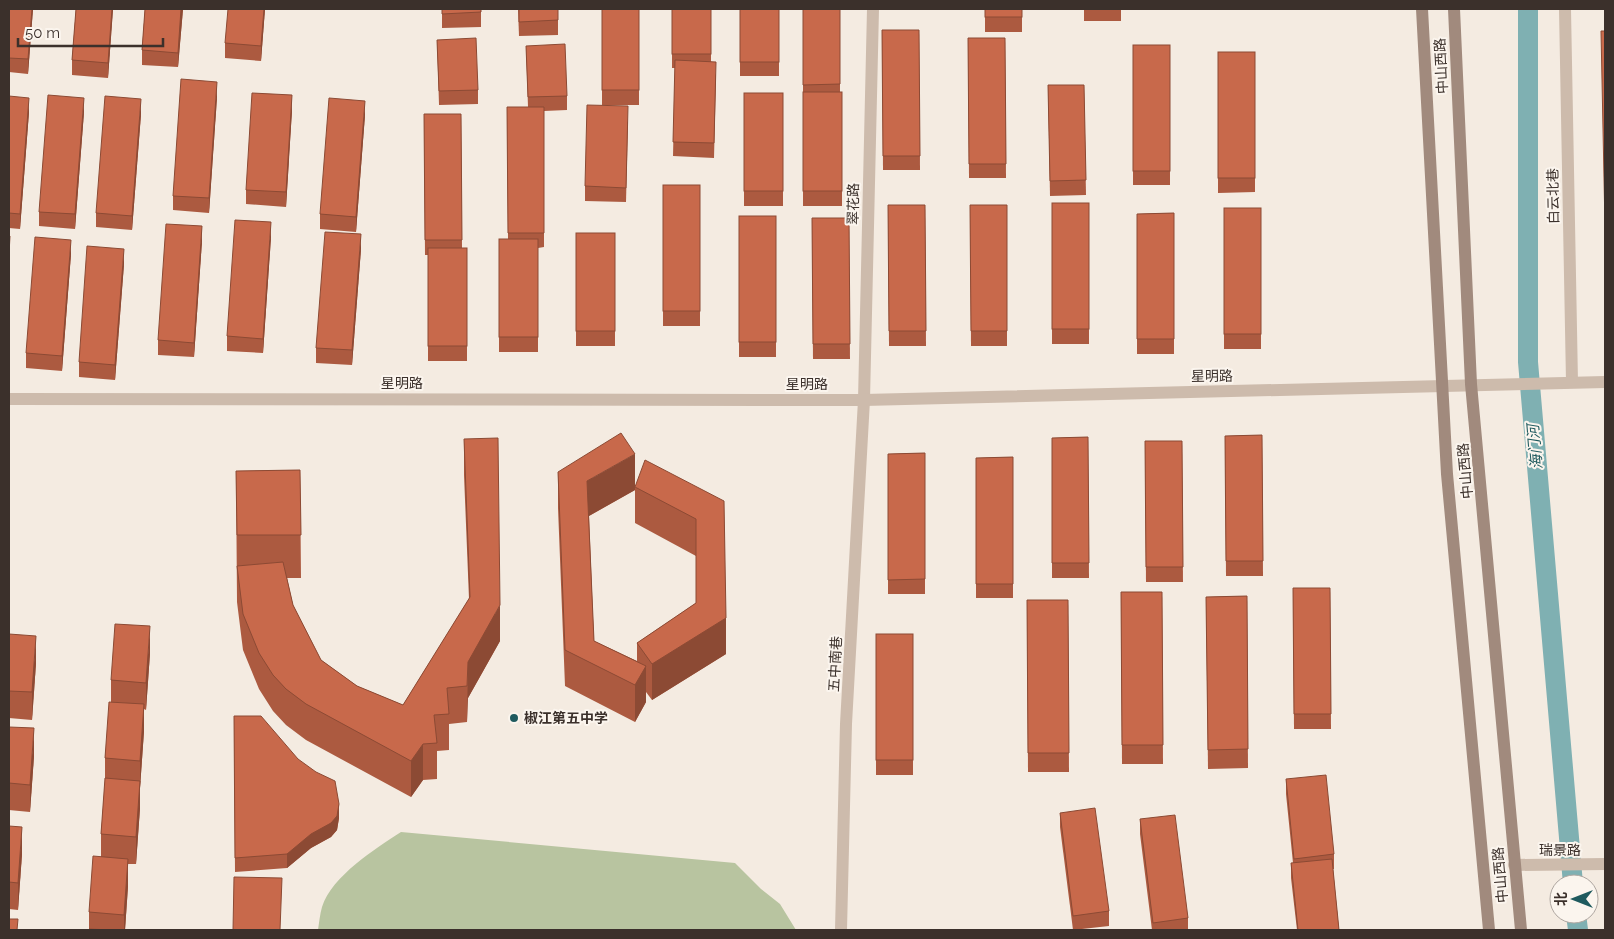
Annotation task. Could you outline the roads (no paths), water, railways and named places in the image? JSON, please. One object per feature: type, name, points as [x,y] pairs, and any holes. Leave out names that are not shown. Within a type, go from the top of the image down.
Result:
[{"type":"main road","name":"中山西路","points":[[1422,9],[1447,474],[1489,930]]},
{"type":"main road","name":"中山西路","points":[[1454,9],[1471,384],[1521,930]]},
{"type":"street","name":"翠花路","points":[[864,400],[872,9]]},
{"type":"street","name":"白云北巷","points":[[1565,9],[1572,382]]},
{"type":"street","name":"星明路","points":[[9,399],[864,400],[1605,382]]},
{"type":"street","name":"五中南巷","points":[[841,930],[846,724],[864,400]]},
{"type":"street","name":"瑞景路","points":[[1514,865],[1601,864]]},
{"type":"waterway","name":"海门河","points":[[1528,9],[1528,362],[1572,874]]},
{"type":"waterway","name":"海门河","points":[[1577,924],[1578,930]]},
{"type":"place","name":"椒江第五中学","points":[[514,718]]}]
